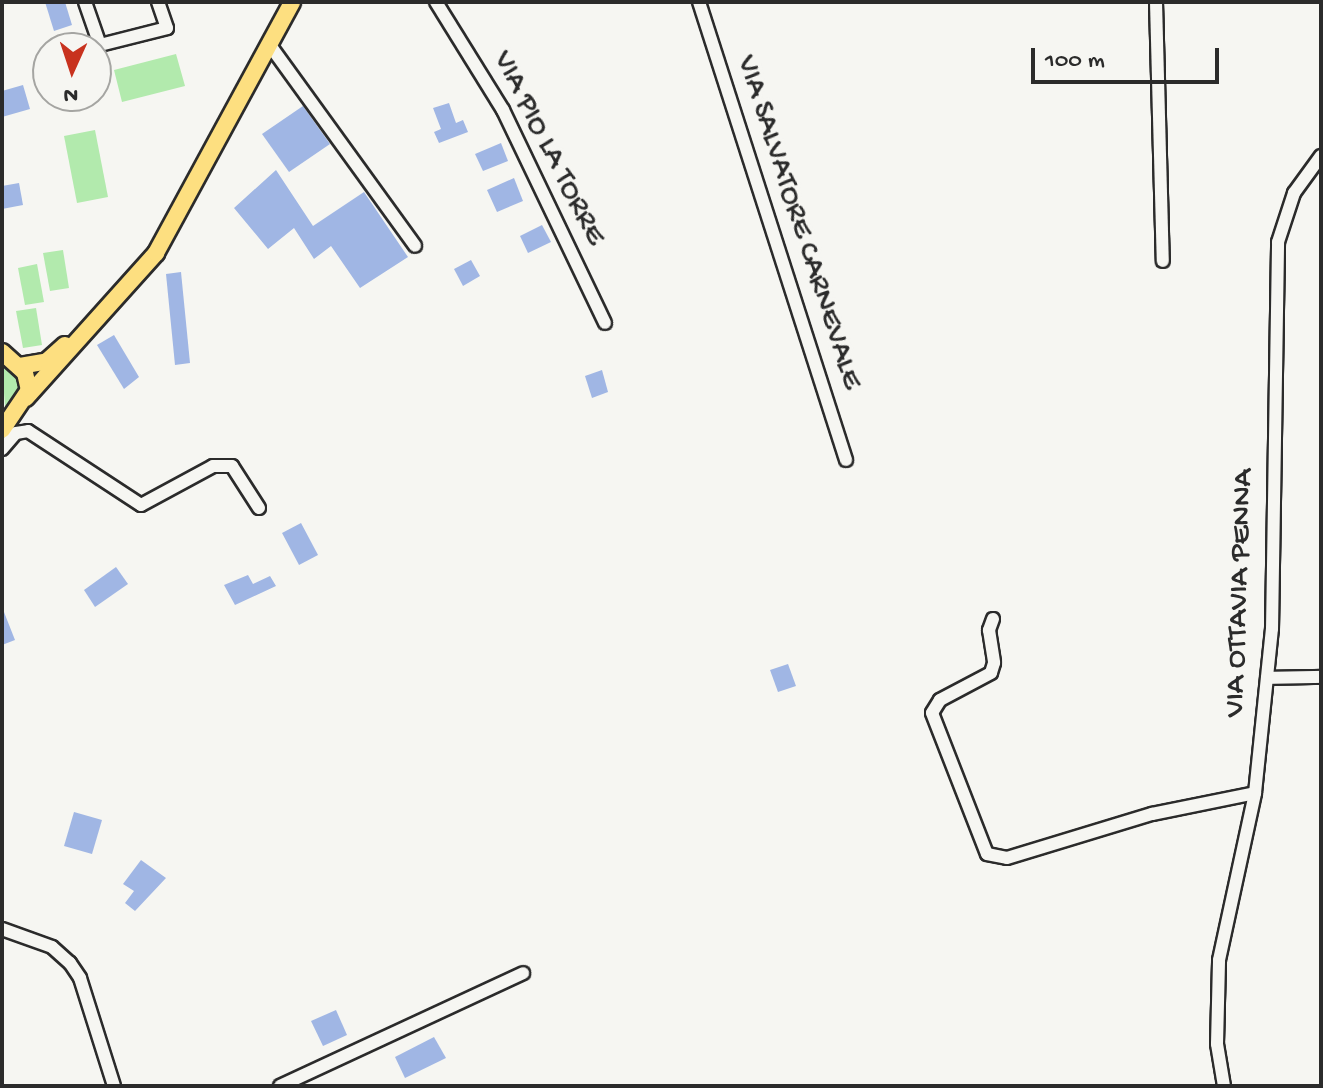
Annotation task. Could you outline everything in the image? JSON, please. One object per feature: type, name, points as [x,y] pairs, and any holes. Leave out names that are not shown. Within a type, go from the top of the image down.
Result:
[{"type":"main road","points":[[2,430],[132,285],[156,253],[176,211],[292,2]]},
{"type":"main road","points":[[9,359],[56,354],[176,211]]},
{"type":"main road","points":[[9,359],[28,381],[24,402]]},
{"type":"main road","points":[[2,414],[24,402]]},
{"type":"street","points":[[85,2],[100,45],[167,28],[158,2]]},
{"type":"street","name":"VIA PIO LA TORRE","points":[[436,2],[503,110],[605,323]]},
{"type":"street","name":"VIA SALVATORE CARNEVALE","points":[[699,2],[846,460]]},
{"type":"street","points":[[1156,2],[1163,261]]},
{"type":"street","points":[[269,44],[415,246]]},
{"type":"street","name":"VIA OTTAVIA PENNA","points":[[1224,1086],[1216,1030],[1219,960],[1255,793],[1273,589],[1278,242],[1294,193],[1321,156]]},
{"type":"street","points":[[2,449],[16,433],[28,431],[141,505],[213,466],[232,466],[259,508]]},
{"type":"street","points":[[993,619],[989,630],[994,663],[991,673],[940,700],[932,713],[987,854],[1007,858],[1152,814],[1255,793]]},
{"type":"street","points":[[1267,678],[1321,677]]},
{"type":"street","points":[[2,929],[52,947],[70,963],[80,978],[114,1086]]},
{"type":"street","points":[[280,1086],[523,973]]},
{"type":"green space","points":[[176,54],[185,86],[122,102],[114,70]]},
{"type":"green space","points":[[95,130],[108,197],[77,203],[64,136]]},
{"type":"green space","points":[[63,250],[69,288],[50,291],[43,253]]},
{"type":"green space","points":[[37,264],[44,302],[25,305],[18,268]]},
{"type":"green space","points":[[36,308],[42,345],[23,348],[16,311]]},
{"type":"green space","points":[[2,365],[18,374],[22,387],[5,407]]},
{"type":"building","points":[[45,2],[65,2],[72,25],[54,31]]},
{"type":"building","points":[[23,85],[30,109],[2,117],[2,91]]},
{"type":"building","points":[[449,103],[456,123],[463,120],[468,132],[439,143],[434,132],[441,129],[433,108]]},
{"type":"building","points":[[303,106],[330,144],[289,172],[262,134]]},
{"type":"building","points":[[501,143],[508,161],[483,171],[475,154]]},
{"type":"building","points":[[276,170],[313,226],[364,192],[408,257],[360,288],[331,246],[314,259],[294,228],[268,249],[234,208]]},
{"type":"building","points":[[514,178],[523,201],[497,212],[487,190]]},
{"type":"building","points":[[19,183],[23,205],[2,209],[2,186]]},
{"type":"building","points":[[542,225],[551,242],[528,253],[520,236]]},
{"type":"building","points":[[471,260],[480,276],[463,286],[454,269]]},
{"type":"building","points":[[181,272],[190,363],[175,365],[166,274]]},
{"type":"building","points":[[114,335],[139,377],[124,389],[97,345]]},
{"type":"building","points":[[602,370],[608,392],[592,398],[585,376]]},
{"type":"building","points":[[301,523],[318,555],[299,565],[282,533]]},
{"type":"building","points":[[116,567],[128,584],[95,607],[84,590]]},
{"type":"building","points":[[248,575],[253,584],[270,576],[276,586],[235,605],[224,585]]},
{"type":"building","points":[[2,607],[15,640],[2,645]]},
{"type":"building","points":[[788,664],[796,686],[778,692],[770,670]]},
{"type":"building","points":[[74,812],[102,820],[92,854],[64,846]]},
{"type":"building","points":[[141,860],[166,878],[135,911],[125,903],[134,891],[123,884]]},
{"type":"building","points":[[336,1010],[347,1035],[323,1046],[311,1021]]},
{"type":"building","points":[[434,1037],[446,1058],[405,1078],[395,1057]]}]
